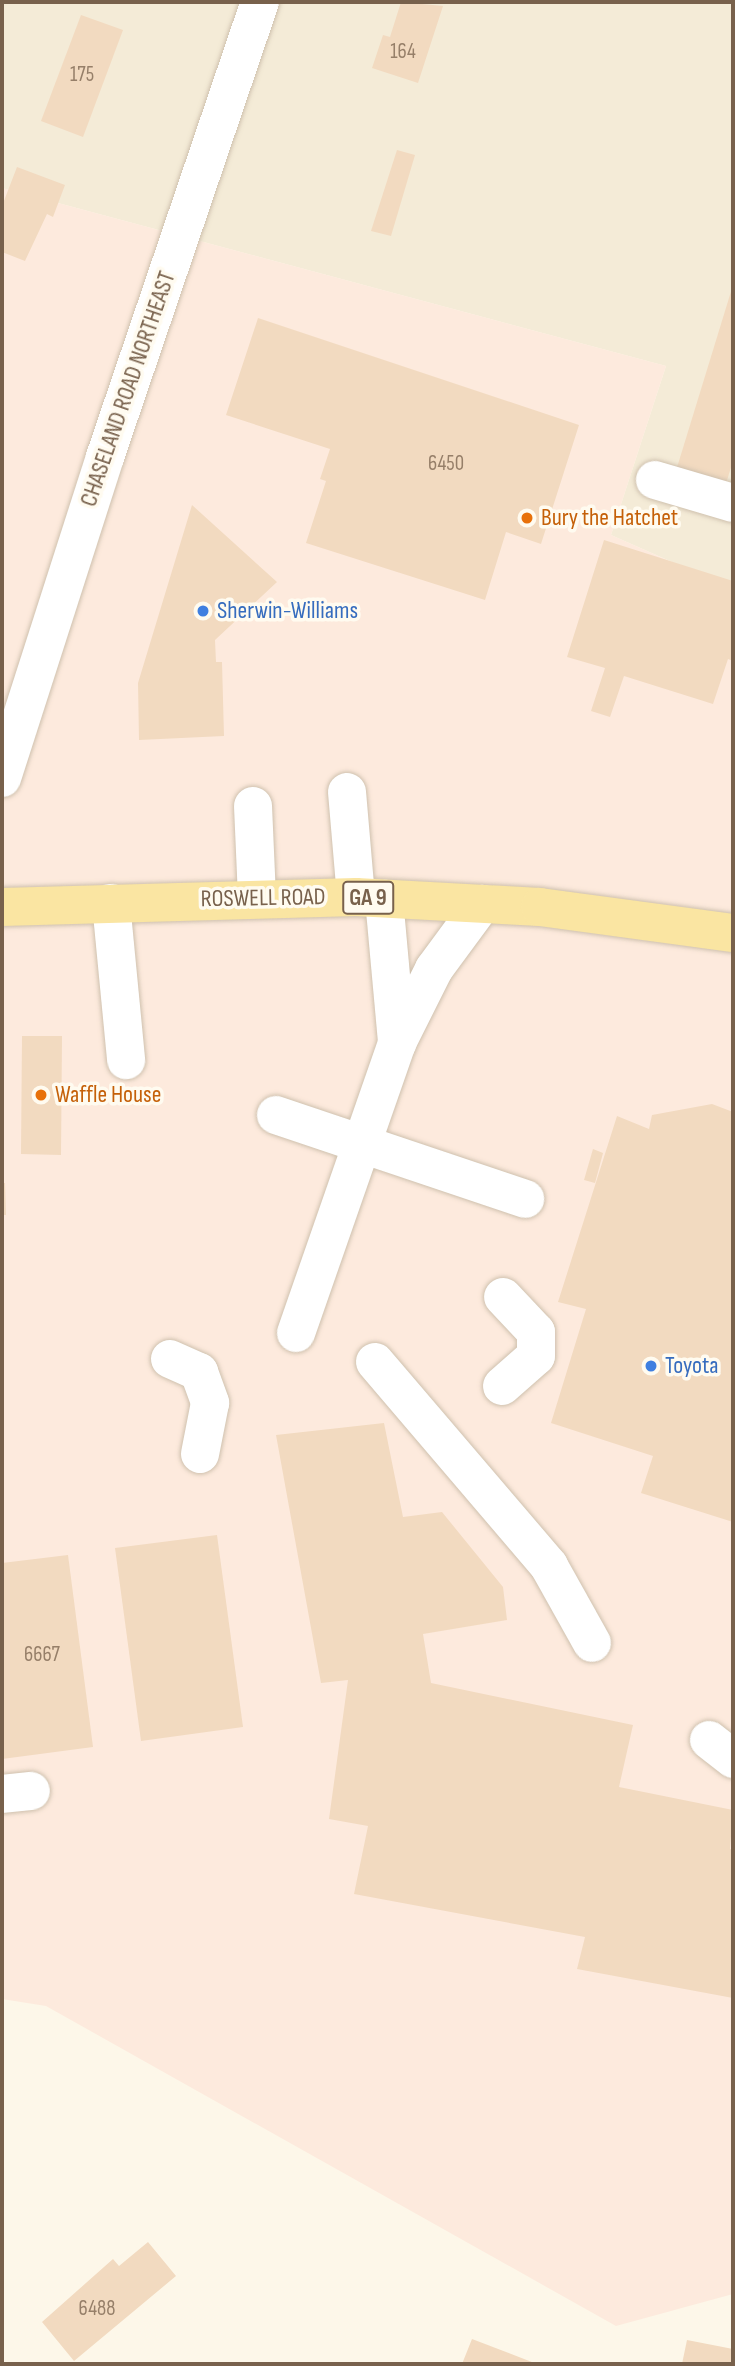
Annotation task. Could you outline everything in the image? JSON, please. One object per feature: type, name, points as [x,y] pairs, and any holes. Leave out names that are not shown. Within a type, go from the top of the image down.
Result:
[{"type":"main road","name":"ROSWELL ROAD","points":[[2,906],[257,897],[370,898],[482,904],[636,918],[733,933]]},
{"type":"street","name":"CHASELAND ROAD NORTHEAST","points":[[2,778],[13,699],[260,2]]},
{"type":"street","points":[[655,480],[733,503]]},
{"type":"street","points":[[347,792],[397,1043]]},
{"type":"street","points":[[253,806],[257,897]]},
{"type":"street","points":[[111,903],[126,1060]]},
{"type":"street","points":[[296,1333],[397,1043],[434,969],[482,904]]},
{"type":"street","points":[[276,1115],[363,1141],[525,1199]]},
{"type":"street","points":[[502,1386],[536,1356],[536,1332],[503,1297]]},
{"type":"street","points":[[170,1359],[199,1372],[209,1403],[200,1454]]},
{"type":"street","points":[[375,1362],[549,1566],[592,1643]]},
{"type":"shaded area","points":[[2,2],[733,2],[733,589],[611,535],[666,366],[2,188]]},
{"type":"shaded area","points":[[2,188],[666,366],[611,535],[733,589],[733,2294],[616,2326],[46,2006],[2,1999]]},
{"type":"building","points":[[401,2],[443,6],[418,83],[372,68],[383,35],[390,37]]},
{"type":"building","points":[[81,15],[123,30],[83,137],[41,121]]},
{"type":"building","points":[[397,150],[415,155],[391,236],[371,231]]},
{"type":"building","points":[[17,167],[65,185],[53,217],[47,214],[25,261],[2,252],[2,206]]},
{"type":"building","points":[[733,285],[733,461],[724,490],[675,474]]},
{"type":"building","points":[[258,318],[579,425],[541,544],[506,532],[485,600],[306,543],[326,481],[320,479],[330,449],[226,415]]},
{"type":"building","name":"Sherwin-Williams","points":[[192,505],[277,582],[215,640],[216,662],[222,662],[224,736],[139,740],[138,683]]},
{"type":"building","points":[[604,540],[733,581],[733,661],[728,659],[713,704],[624,676],[610,717],[591,711],[605,668],[567,657]]},
{"type":"building","name":"Waffle House","points":[[22,1036],[62,1036],[61,1155],[21,1154]]},
{"type":"building","name":"Toyota","points":[[712,1104],[733,1112],[733,1522],[641,1493],[653,1456],[551,1423],[586,1309],[558,1302],[617,1116],[649,1129],[652,1115]]},
{"type":"building","points":[[593,1149],[603,1153],[595,1183],[584,1180]]},
{"type":"building","points":[[2,1183],[5,1183],[6,1215],[2,1215]]},
{"type":"building","points":[[384,1423],[403,1517],[442,1512],[503,1587],[507,1620],[423,1634],[431,1683],[633,1725],[619,1787],[733,1810],[730,1849],[733,1850],[733,1998],[577,1969],[585,1937],[354,1894],[368,1826],[329,1819],[348,1680],[321,1683],[276,1435]]},
{"type":"building","points":[[217,1535],[243,1727],[141,1741],[115,1548]]},
{"type":"building","points":[[68,1555],[93,1747],[2,1759],[2,1563]]},
{"type":"building","points":[[148,2242],[176,2276],[74,2361],[42,2322],[113,2259],[119,2266]]},
{"type":"building","points":[[472,2339],[537,2364],[462,2364]]},
{"type":"building","points":[[687,2340],[733,2349],[733,2364],[682,2364]]},
{"type":"place","name":"Bury the Hatchet","points":[[527,518]]},
{"type":"place","name":"Sherwin-Williams","points":[[203,611]]},
{"type":"place","name":"Waffle House","points":[[41,1095]]},
{"type":"place","name":"Toyota","points":[[651,1366]]}]
